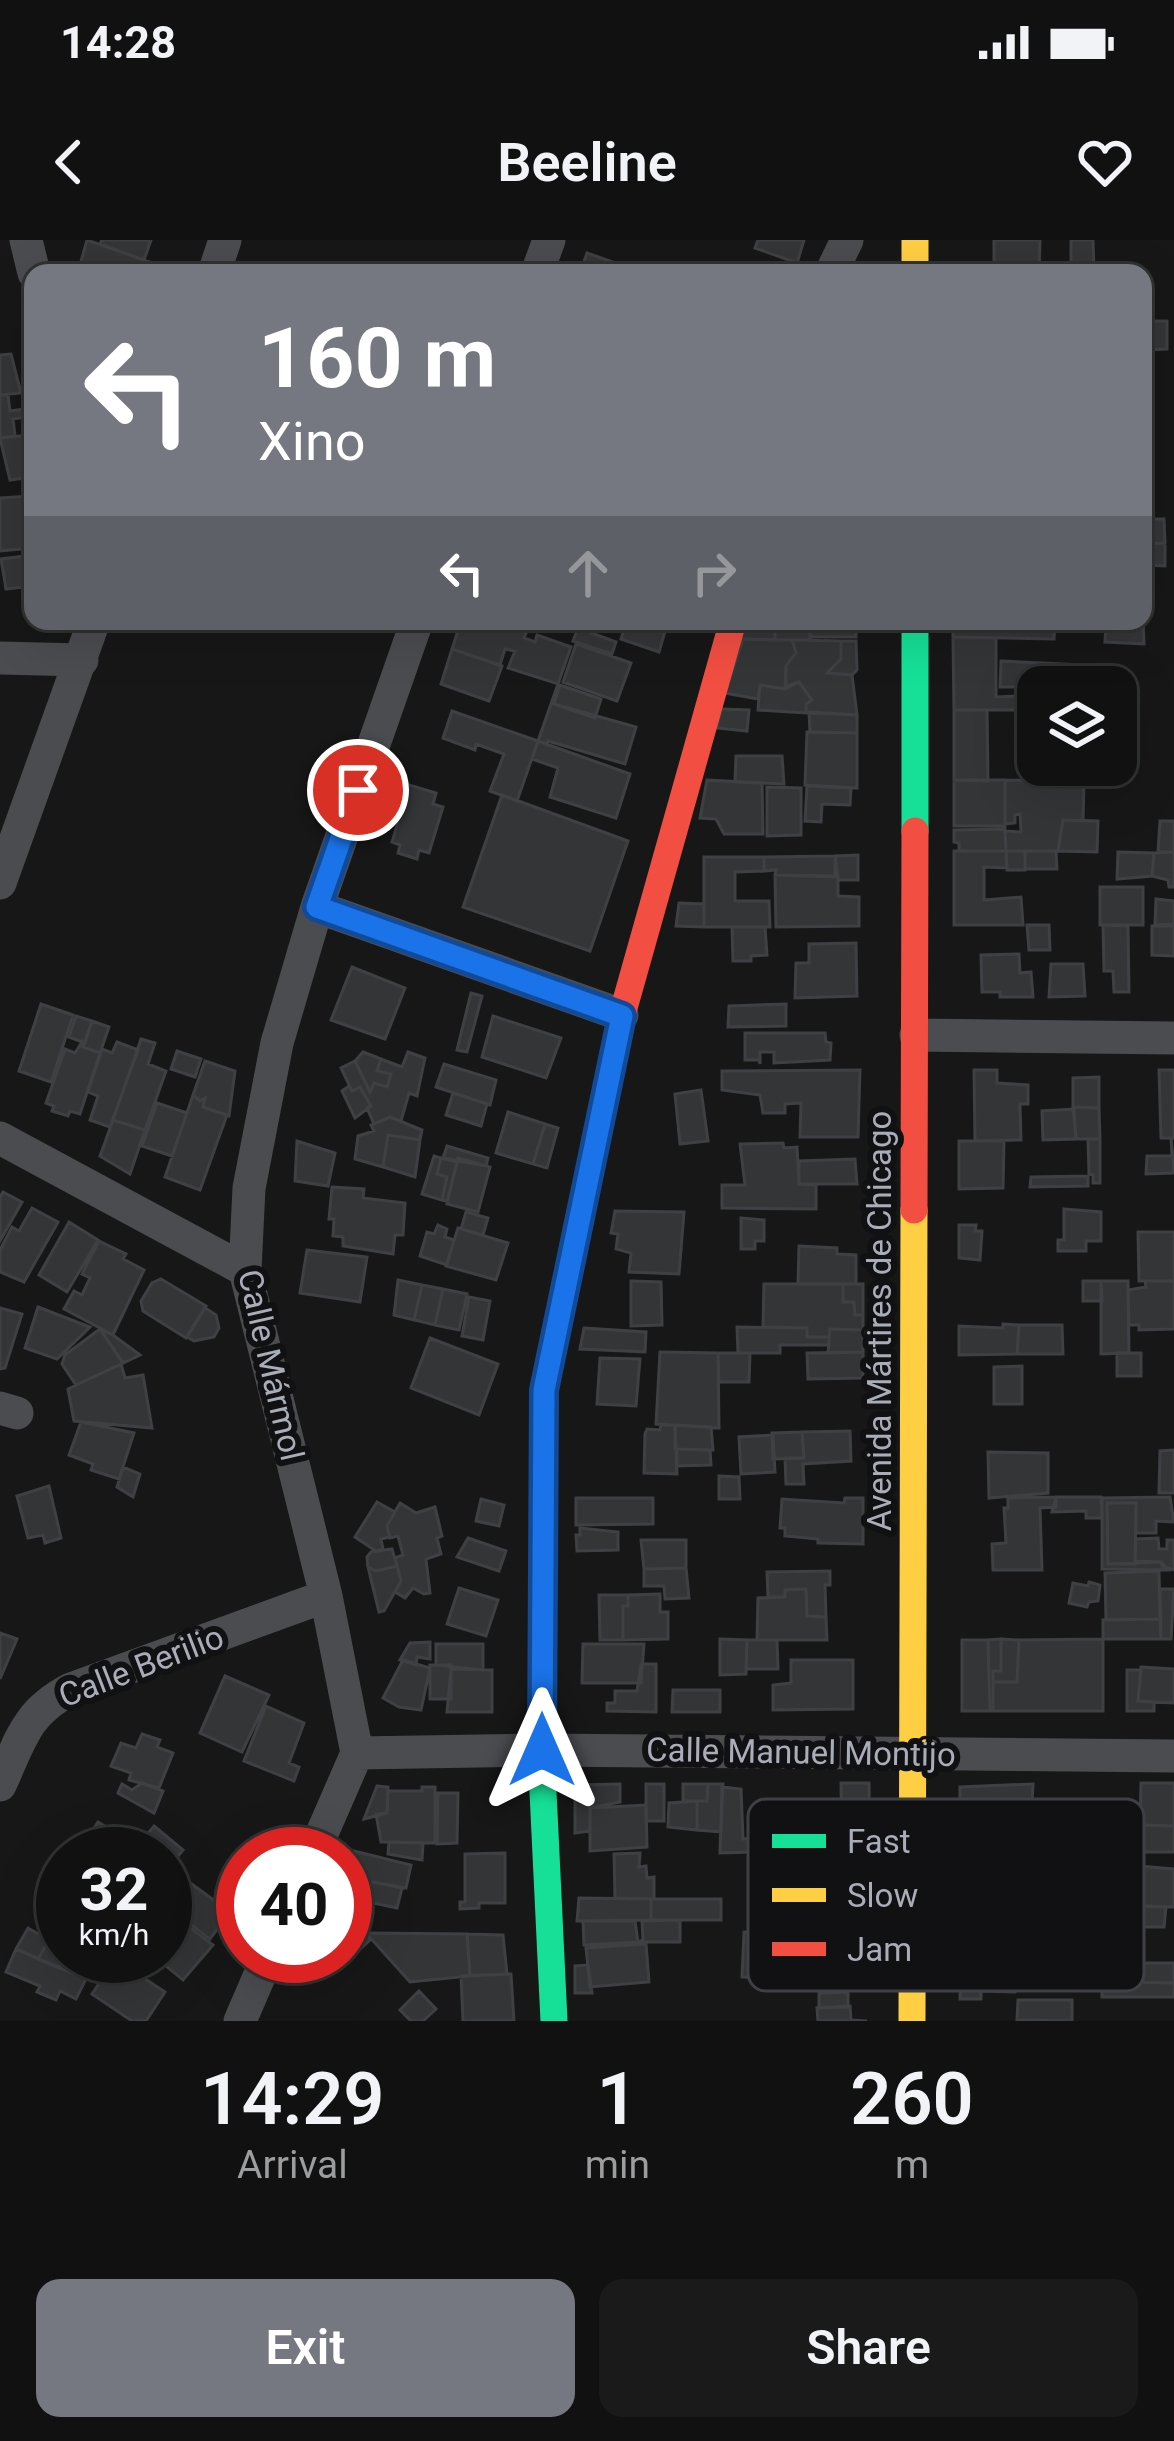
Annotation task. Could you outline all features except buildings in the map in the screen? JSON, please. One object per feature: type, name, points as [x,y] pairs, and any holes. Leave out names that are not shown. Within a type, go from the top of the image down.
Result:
[{"type":"main road","points":[[554,2021],[542,1750],[544,1390],[622,1016],[730,630]]},
{"type":"main road","name":"Avenida Mártires de Chicago","points":[[914,1799],[915,630]]},
{"type":"main road","name":"Avenida Mártires de Chicago","points":[[911,1991],[911,2021]]},
{"type":"street","points":[[0,883],[91,630]]},
{"type":"street","name":"Calle Mármol","points":[[357,1753],[326,1597],[245,1270],[249,1188],[277,1043],[317,907],[414,630]]},
{"type":"street","points":[[0,658],[82,660]]},
{"type":"street","points":[[317,907],[622,1016]]},
{"type":"street","points":[[916,1035],[1174,1038]]},
{"type":"street","points":[[0,1138],[245,1270]]},
{"type":"street","name":"Calle Berilio","points":[[0,1785],[27,1725],[44,1703],[71,1689],[326,1597]]},
{"type":"street","name":"Calle Manuel Montijo","points":[[357,1753],[542,1750],[1174,1756]]},
{"type":"street","points":[[325,1827],[357,1753]]},
{"type":"street","points":[[240,2021],[256,1983]]},
{"type":"traffic: fast","points":[[915,630],[915,831]]},
{"type":"traffic: fast","points":[[554,2021],[541,1750],[544,1390],[564,1292]]},
{"type":"traffic: slow","points":[[915,240],[915,264]]},
{"type":"traffic: slow","points":[[913,1799],[914,1210]]},
{"type":"traffic: slow","points":[[912,1991],[912,2021]]},
{"type":"traffic: jam","points":[[564,1292],[622,1015],[730,630]]},
{"type":"traffic: jam","points":[[914,1210],[915,831]]},
{"type":"route","points":[[358,790],[317,907],[622,1016],[544,1390],[542,1750]]}]
